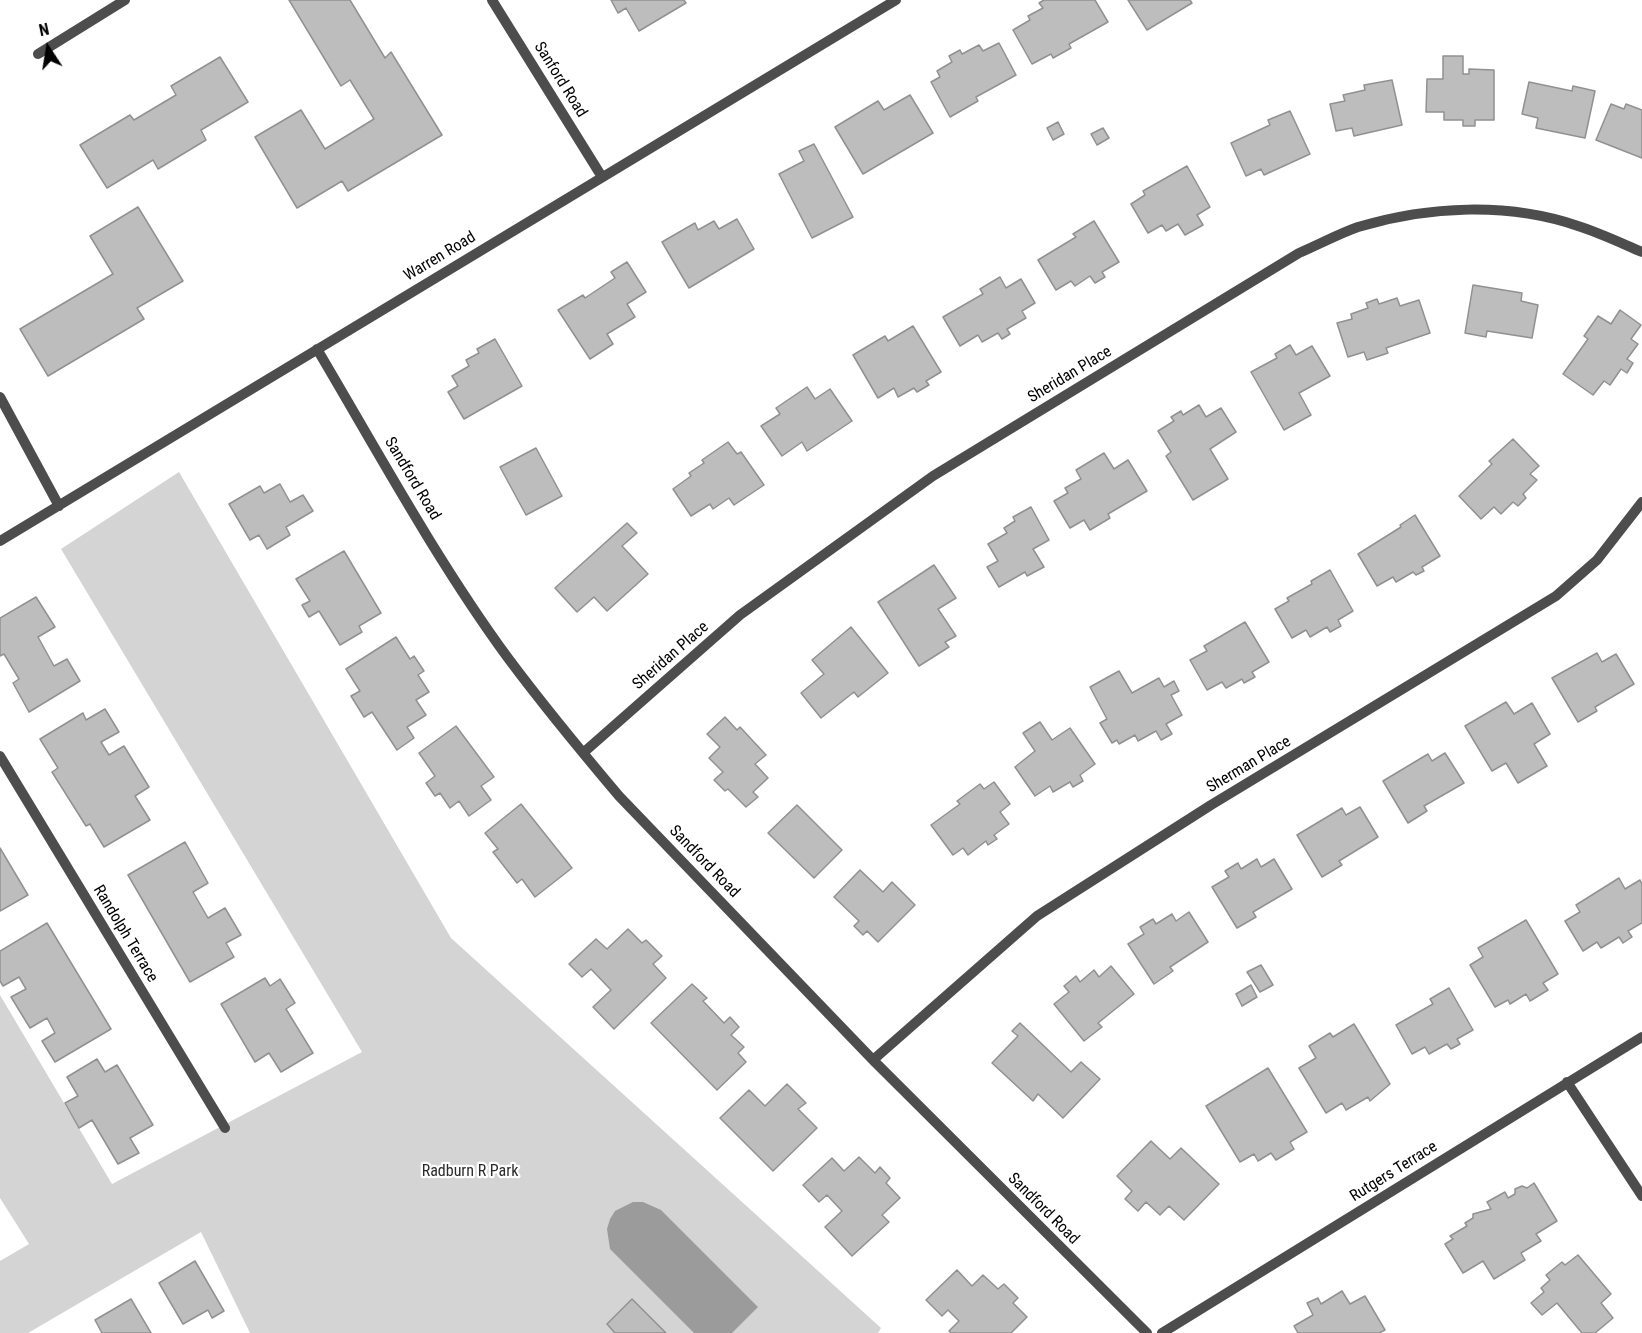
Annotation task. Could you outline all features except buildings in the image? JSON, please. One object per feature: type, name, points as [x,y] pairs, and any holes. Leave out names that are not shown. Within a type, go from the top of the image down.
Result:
[{"type":"street","points":[[38,54],[125,0]]},
{"type":"street","name":"Sanford Road","points":[[492,0],[602,177]]},
{"type":"street","name":"Warren Road","points":[[0,541],[896,0]]},
{"type":"street","name":"Sheridan Place","points":[[583,753],[740,615],[933,476],[1299,253],[1356,228],[1410,214],[1467,209],[1523,213],[1578,226],[1642,252]]},
{"type":"street","name":"Sandford Road","points":[[317,349],[469,600],[508,657],[619,796],[873,1060],[1147,1333]]},
{"type":"street","points":[[0,397],[59,506]]},
{"type":"street","name":"Sherman Place","points":[[873,1060],[1037,916],[1211,805],[1556,596],[1597,560],[1642,502]]},
{"type":"street","name":"Randolph Terrace","points":[[0,756],[225,1128]]},
{"type":"street","name":"Rutgers Terrace","points":[[1162,1333],[1642,1037]]},
{"type":"street","points":[[1567,1082],[1642,1196]]},
{"type":"green space","name":"Radburn R Park","points":[[179,472],[451,938],[881,1328],[878,1333],[250,1333],[201,1232],[28,1333],[0,1333],[0,1261],[29,1244],[0,1198],[0,995],[112,1184],[362,1052],[61,549]]},
{"type":"shaded area","points":[[633,1202],[643,1202],[661,1210],[758,1307],[732,1333],[694,1333],[610,1249],[607,1229],[610,1219],[615,1211]]}]
